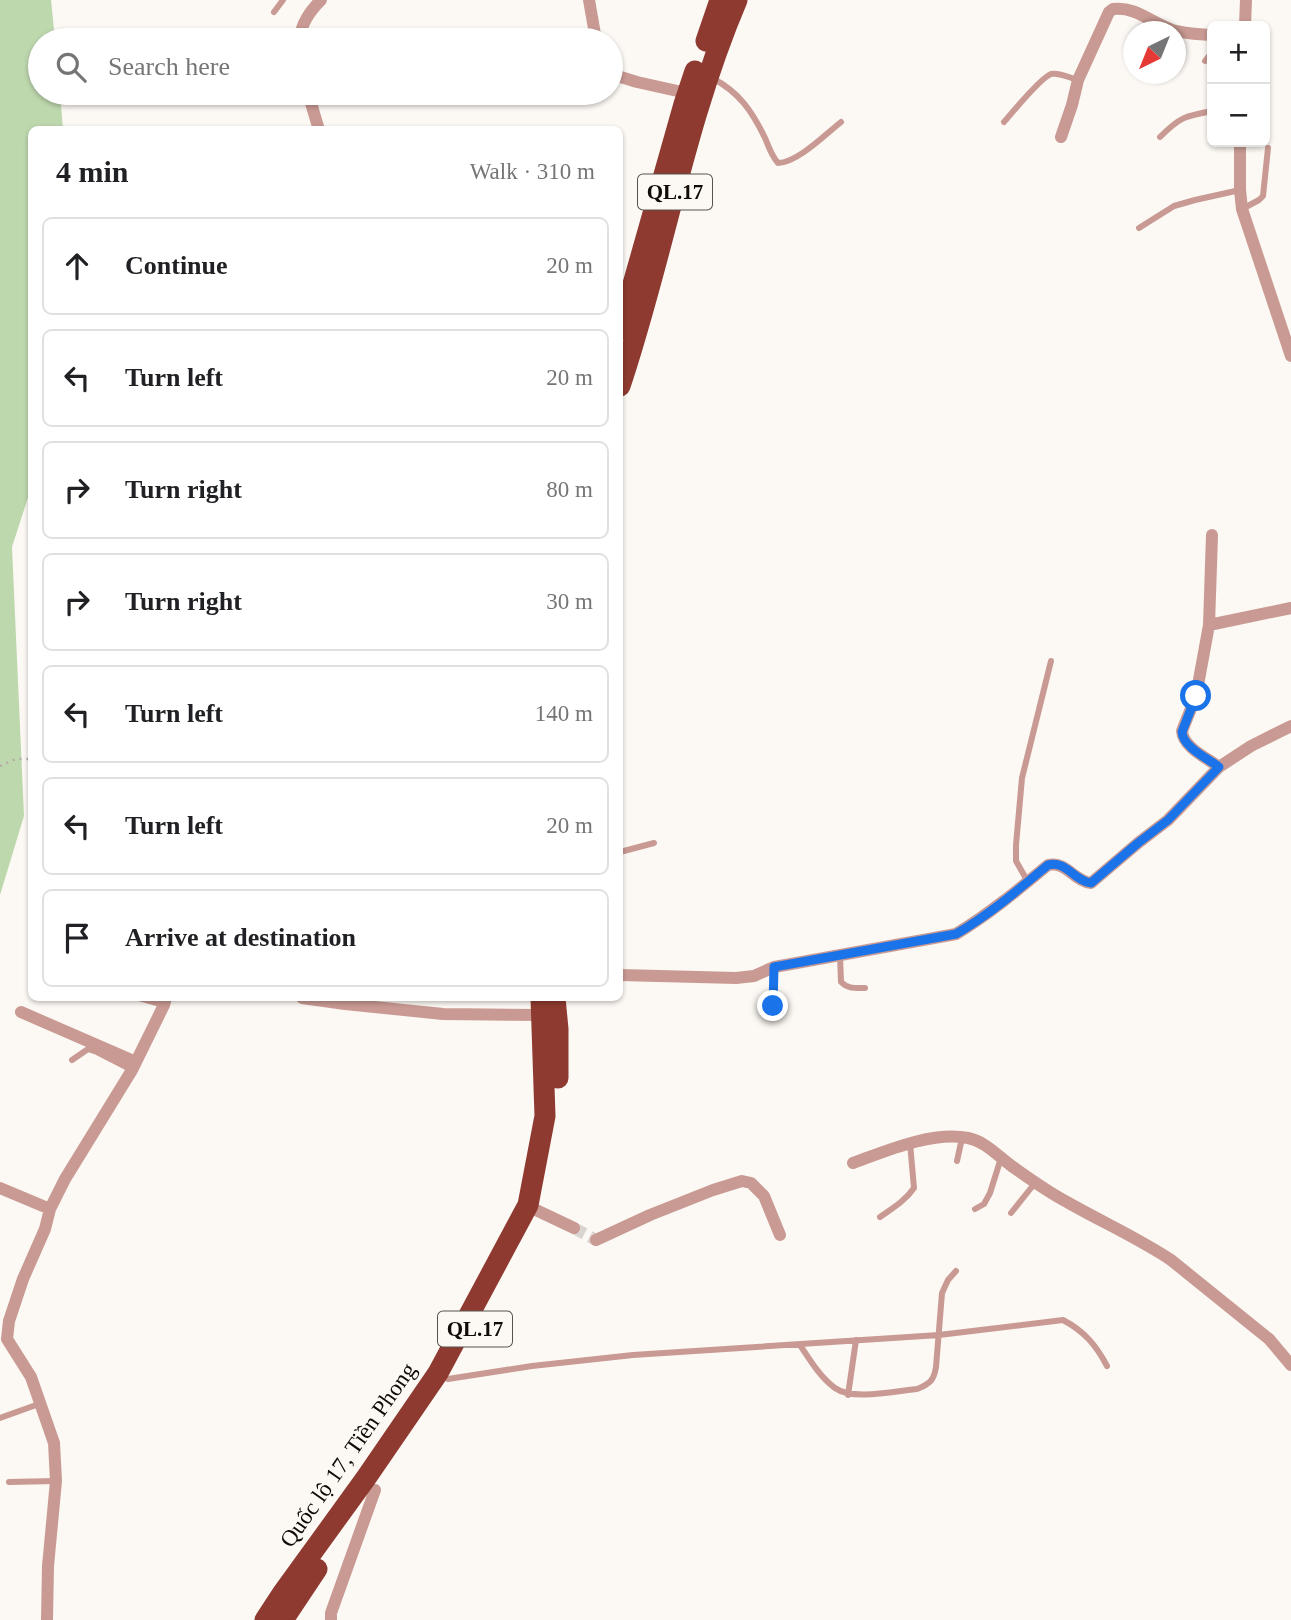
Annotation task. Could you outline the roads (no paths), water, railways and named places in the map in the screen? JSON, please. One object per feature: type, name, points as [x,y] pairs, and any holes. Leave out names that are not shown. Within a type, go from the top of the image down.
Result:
[{"type":"highway","points":[[694,95],[720,0]]},
{"type":"highway","name":"QL.17","points":[[623,355],[625,335],[694,95],[709,76],[737,0]]},
{"type":"highway","name":"Quốc lộ 17, Tiền Phong","points":[[283,1620],[336,1541],[375,1490],[448,1379],[524,1240],[546,1182],[555,1131],[558,1084],[549,1006]]},
{"type":"highway","name":"Quốc lộ 17, Tiền Phong","points":[[265,1620],[438,1373],[528,1205],[545,1116],[549,1006]]},
{"type":"street","points":[[302,28],[310,11],[320,0]]},
{"type":"street","points":[[589,0],[594,28]]},
{"type":"street","points":[[1245,0],[1245,21]]},
{"type":"street","points":[[1061,137],[1077,80],[1109,12],[1113,9],[1124,9],[1188,34],[1207,35]]},
{"type":"street","points":[[623,78],[694,95]]},
{"type":"street","points":[[311,105],[317,126]]},
{"type":"street","points":[[1240,147],[1242,209],[1291,356]]},
{"type":"street","points":[[1212,535],[1209,625],[1196,696],[1182,732],[1188,744],[1219,767]]},
{"type":"street","points":[[1209,625],[1291,608]]},
{"type":"street","points":[[623,975],[736,978],[754,976],[774,967],[956,934],[1004,902],[1048,865],[1056,863],[1084,882],[1091,883],[1168,820],[1219,767],[1251,746],[1291,726]]},
{"type":"street","points":[[47,1620],[48,1566],[56,1480],[54,1443],[32,1377],[6,1339],[9,1321],[23,1279],[45,1229],[50,1209],[134,1066],[165,1001]]},
{"type":"street","points":[[327,1001],[443,1014],[549,1006]]},
{"type":"street","points":[[20,1012],[134,1066]]},
{"type":"street","points":[[853,1163],[910,1143],[945,1138],[971,1139],[985,1145],[1035,1183],[1171,1260],[1269,1339],[1291,1365]]},
{"type":"street","points":[[596,1240],[650,1215],[741,1181],[751,1183],[764,1196],[780,1235]]},
{"type":"street","points":[[3,1192],[50,1209]]},
{"type":"street","points":[[536,1210],[574,1228]]},
{"type":"street","points":[[331,1620],[331,1613],[375,1490]]},
{"type":"lane","points":[[274,12],[283,0]]},
{"type":"lane","points":[[1004,122],[1049,75],[1058,74],[1077,80]]},
{"type":"lane","points":[[709,76],[738,95],[750,111],[778,163],[786,163],[841,122]]},
{"type":"lane","points":[[1160,137],[1186,116],[1207,112]]},
{"type":"lane","points":[[1242,209],[1263,195],[1268,148]]},
{"type":"lane","points":[[1139,228],[1174,206],[1240,190]]},
{"type":"lane","points":[[1028,882],[1016,860],[1022,778],[1051,661]]},
{"type":"lane","points":[[623,851],[654,843]]},
{"type":"lane","points":[[840,956],[842,982],[846,987],[864,988]]},
{"type":"lane","points":[[773,1006],[774,967]]},
{"type":"lane","points":[[72,1060],[88,1049],[134,1066]]},
{"type":"lane","points":[[957,1161],[962,1138]]},
{"type":"lane","points":[[880,1217],[908,1197],[914,1188],[910,1143]]},
{"type":"lane","points":[[975,1209],[984,1203],[990,1193],[1001,1158]]},
{"type":"lane","points":[[1011,1213],[1035,1183]]},
{"type":"lane","points":[[800,1345],[820,1374],[835,1388],[848,1395],[917,1389],[927,1385],[934,1378],[942,1293],[956,1271]]},
{"type":"lane","points":[[448,1379],[620,1356],[939,1335],[1063,1321],[1088,1337],[1107,1366]]},
{"type":"lane","points":[[848,1395],[856,1340]]},
{"type":"lane","points":[[0,1418],[41,1403]]},
{"type":"lane","points":[[9,1482],[56,1480]]},
{"type":"tunnel","points":[[574,1228],[596,1240]]}]
